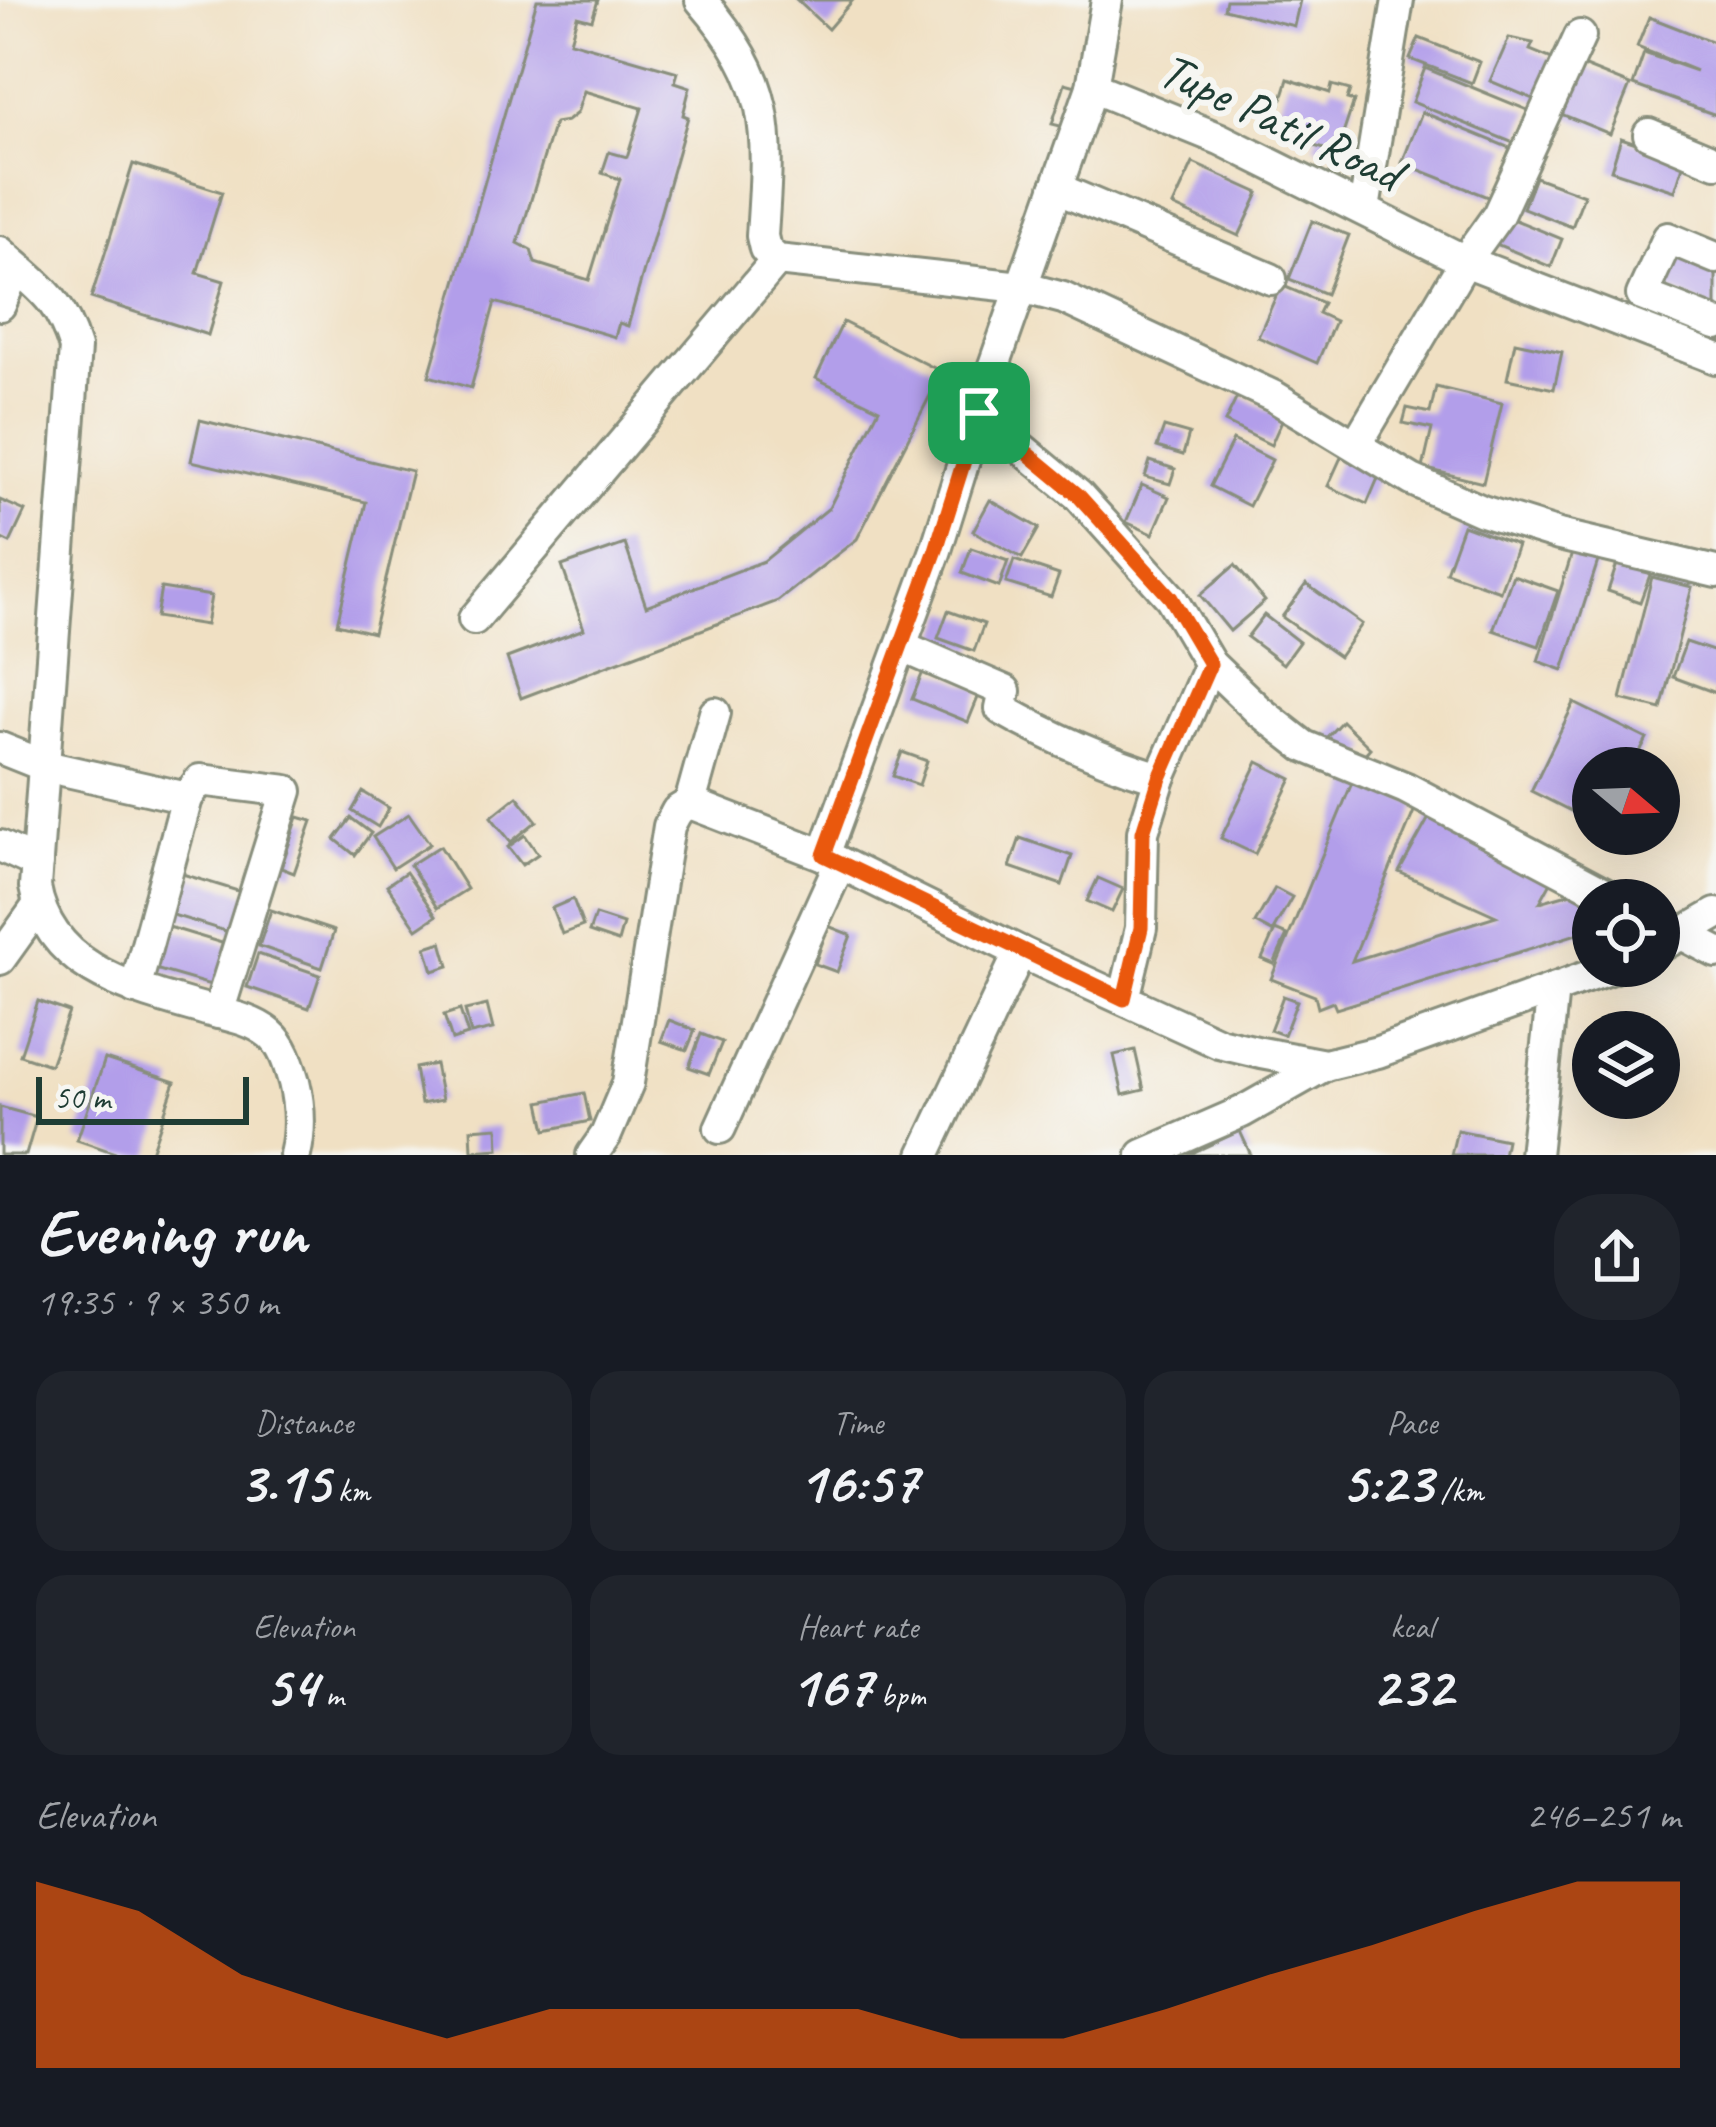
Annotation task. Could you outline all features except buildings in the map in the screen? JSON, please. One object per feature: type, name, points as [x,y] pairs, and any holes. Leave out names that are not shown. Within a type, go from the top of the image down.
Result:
[{"type":"street","points":[[701,0],[722,24],[754,77],[768,139],[762,236],[765,249],[777,260],[1021,287],[1064,298],[1254,387],[1412,480],[1482,511],[1558,535],[1716,572]]},
{"type":"street","points":[[1092,87],[1107,0]]},
{"type":"street","points":[[1364,209],[1398,0]]},
{"type":"street","points":[[1356,445],[1465,261],[1498,215],[1580,36]]},
{"type":"street","name":"Tupe Patil Road","points":[[720,1128],[832,859],[1092,87],[1220,139],[1465,261],[1716,358]]},
{"type":"street","points":[[1649,134],[1716,161]]},
{"type":"street","points":[[1056,188],[1270,279]]},
{"type":"street","points":[[1716,258],[1667,238],[1642,295],[1716,324]]},
{"type":"street","points":[[0,305],[8,259]]},
{"type":"street","points":[[8,259],[65,314],[75,348],[37,863],[38,906],[65,947],[87,967],[135,989],[252,1023],[272,1036],[288,1060],[298,1101],[296,1155]]},
{"type":"street","points":[[474,619],[777,260]]},
{"type":"street","points":[[979,413],[1078,495],[1171,598],[1210,664],[1304,746],[1406,788],[1578,879]]},
{"type":"street","points":[[901,646],[1005,691],[1001,709],[1043,733],[1160,778]]},
{"type":"street","points":[[1124,999],[1141,928],[1143,832],[1160,778],[1210,664]]},
{"type":"street","points":[[592,1155],[628,1083],[669,826],[677,811],[690,803],[715,713]]},
{"type":"street","points":[[0,748],[45,766],[187,798]]},
{"type":"street","points":[[135,989],[187,798],[200,780],[287,791],[218,1013]]},
{"type":"street","points":[[690,803],[832,859],[1219,1043],[1325,1065]]},
{"type":"street","points":[[0,846],[37,863]]},
{"type":"street","points":[[0,959],[38,906]]},
{"type":"street","points":[[1680,930],[1716,914]]},
{"type":"street","points":[[1680,939],[1716,952]]},
{"type":"street","points":[[924,1155],[1020,952]]},
{"type":"street","points":[[1143,1155],[1242,1112],[1325,1065],[1378,1052],[1572,982]]},
{"type":"street","points":[[1535,1155],[1553,989]]},
{"type":"route","points":[[979,413],[1078,495],[1171,598],[1210,664],[1160,778],[1143,832],[1141,928],[1124,999],[824,855],[936,550],[979,413]]}]
